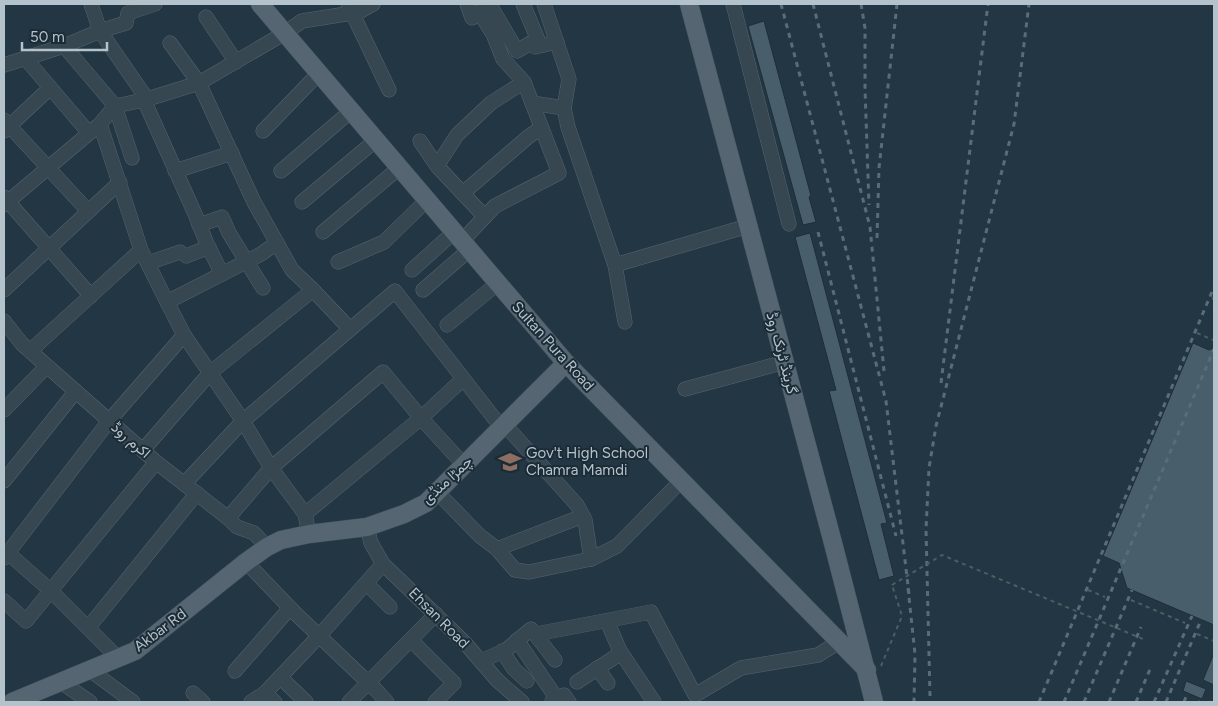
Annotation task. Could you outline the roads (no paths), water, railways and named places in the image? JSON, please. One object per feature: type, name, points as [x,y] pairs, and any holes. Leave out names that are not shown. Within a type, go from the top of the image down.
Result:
[{"type":"main road","name":"Sultan Pura Road","points":[[260,4],[566,364],[867,670]]},
{"type":"main road","name":"گرینڈ ٹرنک روڈ","points":[[689,4],[873,695]]},
{"type":"main road","name":"چمڑا منڈی","points":[[267,547],[280,540],[309,534],[367,527],[396,518],[426,503],[566,364]]},
{"type":"main road","name":"Akbar Rd","points":[[12,702],[136,651],[267,547]]},
{"type":"street","points":[[91,4],[100,31],[145,99],[175,171],[222,274]]},
{"type":"street","points":[[4,65],[64,46],[100,31],[126,23],[128,13],[156,4]]},
{"type":"street","points":[[91,296],[5,201],[89,134],[115,106],[200,83],[285,34],[302,21],[350,9],[359,12],[373,4]]},
{"type":"street","points":[[467,4],[472,18],[487,7]]},
{"type":"street","points":[[487,7],[517,51],[538,40],[524,4]]},
{"type":"street","points":[[544,4],[569,79],[564,108],[568,127],[615,265],[625,322]]},
{"type":"street","points":[[733,4],[789,224]]},
{"type":"street","points":[[423,290],[462,241],[495,206],[559,173],[524,82],[502,59],[492,34],[487,7]]},
{"type":"street","points":[[350,9],[390,90]]},
{"type":"street","points":[[206,16],[236,62]]},
{"type":"street","points":[[534,41],[535,46],[557,42]]},
{"type":"street","points":[[170,43],[200,83],[254,202],[292,270],[314,290],[350,330]]},
{"type":"street","points":[[64,46],[115,106],[132,158]]},
{"type":"street","points":[[25,58],[89,134]]},
{"type":"street","points":[[263,131],[319,74]]},
{"type":"street","points":[[437,166],[457,135],[464,128],[491,102],[524,82]]},
{"type":"street","points":[[50,88],[6,126],[88,211]]},
{"type":"street","points":[[532,103],[564,108]]},
{"type":"street","points":[[281,171],[351,111]]},
{"type":"street","points":[[100,124],[141,250],[167,302],[184,335],[243,421],[271,468],[305,514],[309,534]]},
{"type":"street","points":[[463,192],[541,128]]},
{"type":"street","points":[[302,202],[376,140]]},
{"type":"street","points":[[420,140],[437,166],[484,217]]},
{"type":"street","points":[[175,171],[232,153]]},
{"type":"street","points":[[323,232],[399,168]]},
{"type":"street","points":[[4,290],[120,182]]},
{"type":"street","points":[[338,262],[384,242],[427,200]]},
{"type":"street","points":[[200,225],[222,217],[229,233],[263,288]]},
{"type":"street","points":[[615,265],[748,226]]},
{"type":"street","points":[[412,270],[462,241]]},
{"type":"street","points":[[167,302],[277,244]]},
{"type":"street","points":[[148,263],[209,247]]},
{"type":"street","points":[[30,351],[141,250]]},
{"type":"street","points":[[447,325],[498,283]]},
{"type":"street","points":[[143,450],[210,373],[314,290]]},
{"type":"street","points":[[184,484],[243,421],[395,291],[503,426],[577,505],[583,516],[591,559]]},
{"type":"street","name":"اکرم روڈ","points":[[5,325],[30,351],[156,462],[237,527],[254,533],[267,547]]},
{"type":"street","points":[[118,658],[52,590],[6,555],[110,421],[184,335]]},
{"type":"street","points":[[685,389],[785,362]]},
{"type":"street","points":[[4,410],[47,366]]},
{"type":"street","points":[[228,518],[271,468],[383,372],[421,418],[464,465]]},
{"type":"street","points":[[305,514],[421,418],[464,379]]},
{"type":"street","points":[[4,481],[76,391]]},
{"type":"street","points":[[4,601],[26,621],[156,462]]},
{"type":"street","points":[[437,492],[480,536],[497,549],[515,570],[529,572],[591,559],[616,546],[681,481]]},
{"type":"street","points":[[88,628],[197,493]]},
{"type":"street","points":[[497,549],[583,516]]},
{"type":"street","name":"Ehsan Road","points":[[367,527],[371,543],[383,564],[436,614],[497,680],[522,702]]},
{"type":"street","points":[[246,562],[290,608],[387,702]]},
{"type":"street","points":[[251,702],[270,697],[280,677],[383,564]]},
{"type":"street","points":[[366,584],[390,607]]},
{"type":"street","points":[[235,671],[290,608]]},
{"type":"street","points":[[536,634],[651,612],[695,695],[741,668],[818,655],[839,642]]},
{"type":"street","points":[[348,702],[436,614]]},
{"type":"street","points":[[607,621],[611,634],[621,653],[654,702]]},
{"type":"street","points":[[481,661],[502,651],[532,629],[555,660]]},
{"type":"street","points":[[411,640],[454,683],[435,702]]},
{"type":"street","points":[[517,640],[558,701]]},
{"type":"street","points":[[502,651],[514,669],[527,681]]},
{"type":"street","points":[[577,682],[621,653]]},
{"type":"street","points":[[597,668],[608,683]]},
{"type":"street","points":[[90,670],[133,702]]},
{"type":"street","points":[[280,677],[306,702]]},
{"type":"street","points":[[61,682],[90,702]]},
{"type":"railway","points":[[781,4],[886,401],[909,594]]},
{"type":"railway","points":[[813,4],[870,227],[884,371]]},
{"type":"railway","points":[[861,4],[865,28],[869,205]]},
{"type":"railway","points":[[877,238],[879,168],[897,4]]},
{"type":"railway","points":[[941,383],[988,4]]},
{"type":"railway","points":[[930,696],[926,529],[929,468],[936,426],[1014,124],[1029,4]]},
{"type":"railway","points":[[818,232],[896,536]]},
{"type":"railway","points":[[1039,702],[1214,287]]},
{"type":"railway","points":[[1064,702],[1214,349]]},
{"type":"railway","points":[[908,588],[915,654],[914,702]]},
{"type":"railway","points":[[1084,702],[1132,590]]},
{"type":"railway","points":[[1154,702],[1192,616]]},
{"type":"railway","points":[[1166,702],[1201,620]]},
{"type":"railway","points":[[1109,702],[1141,627]]},
{"type":"railway","points":[[1136,702],[1151,667]]},
{"type":"railway","points":[[1184,702],[1187,694]]},
{"type":"place","name":"Gov't High School Chamra Mamdi","points":[[510,462]]}]
